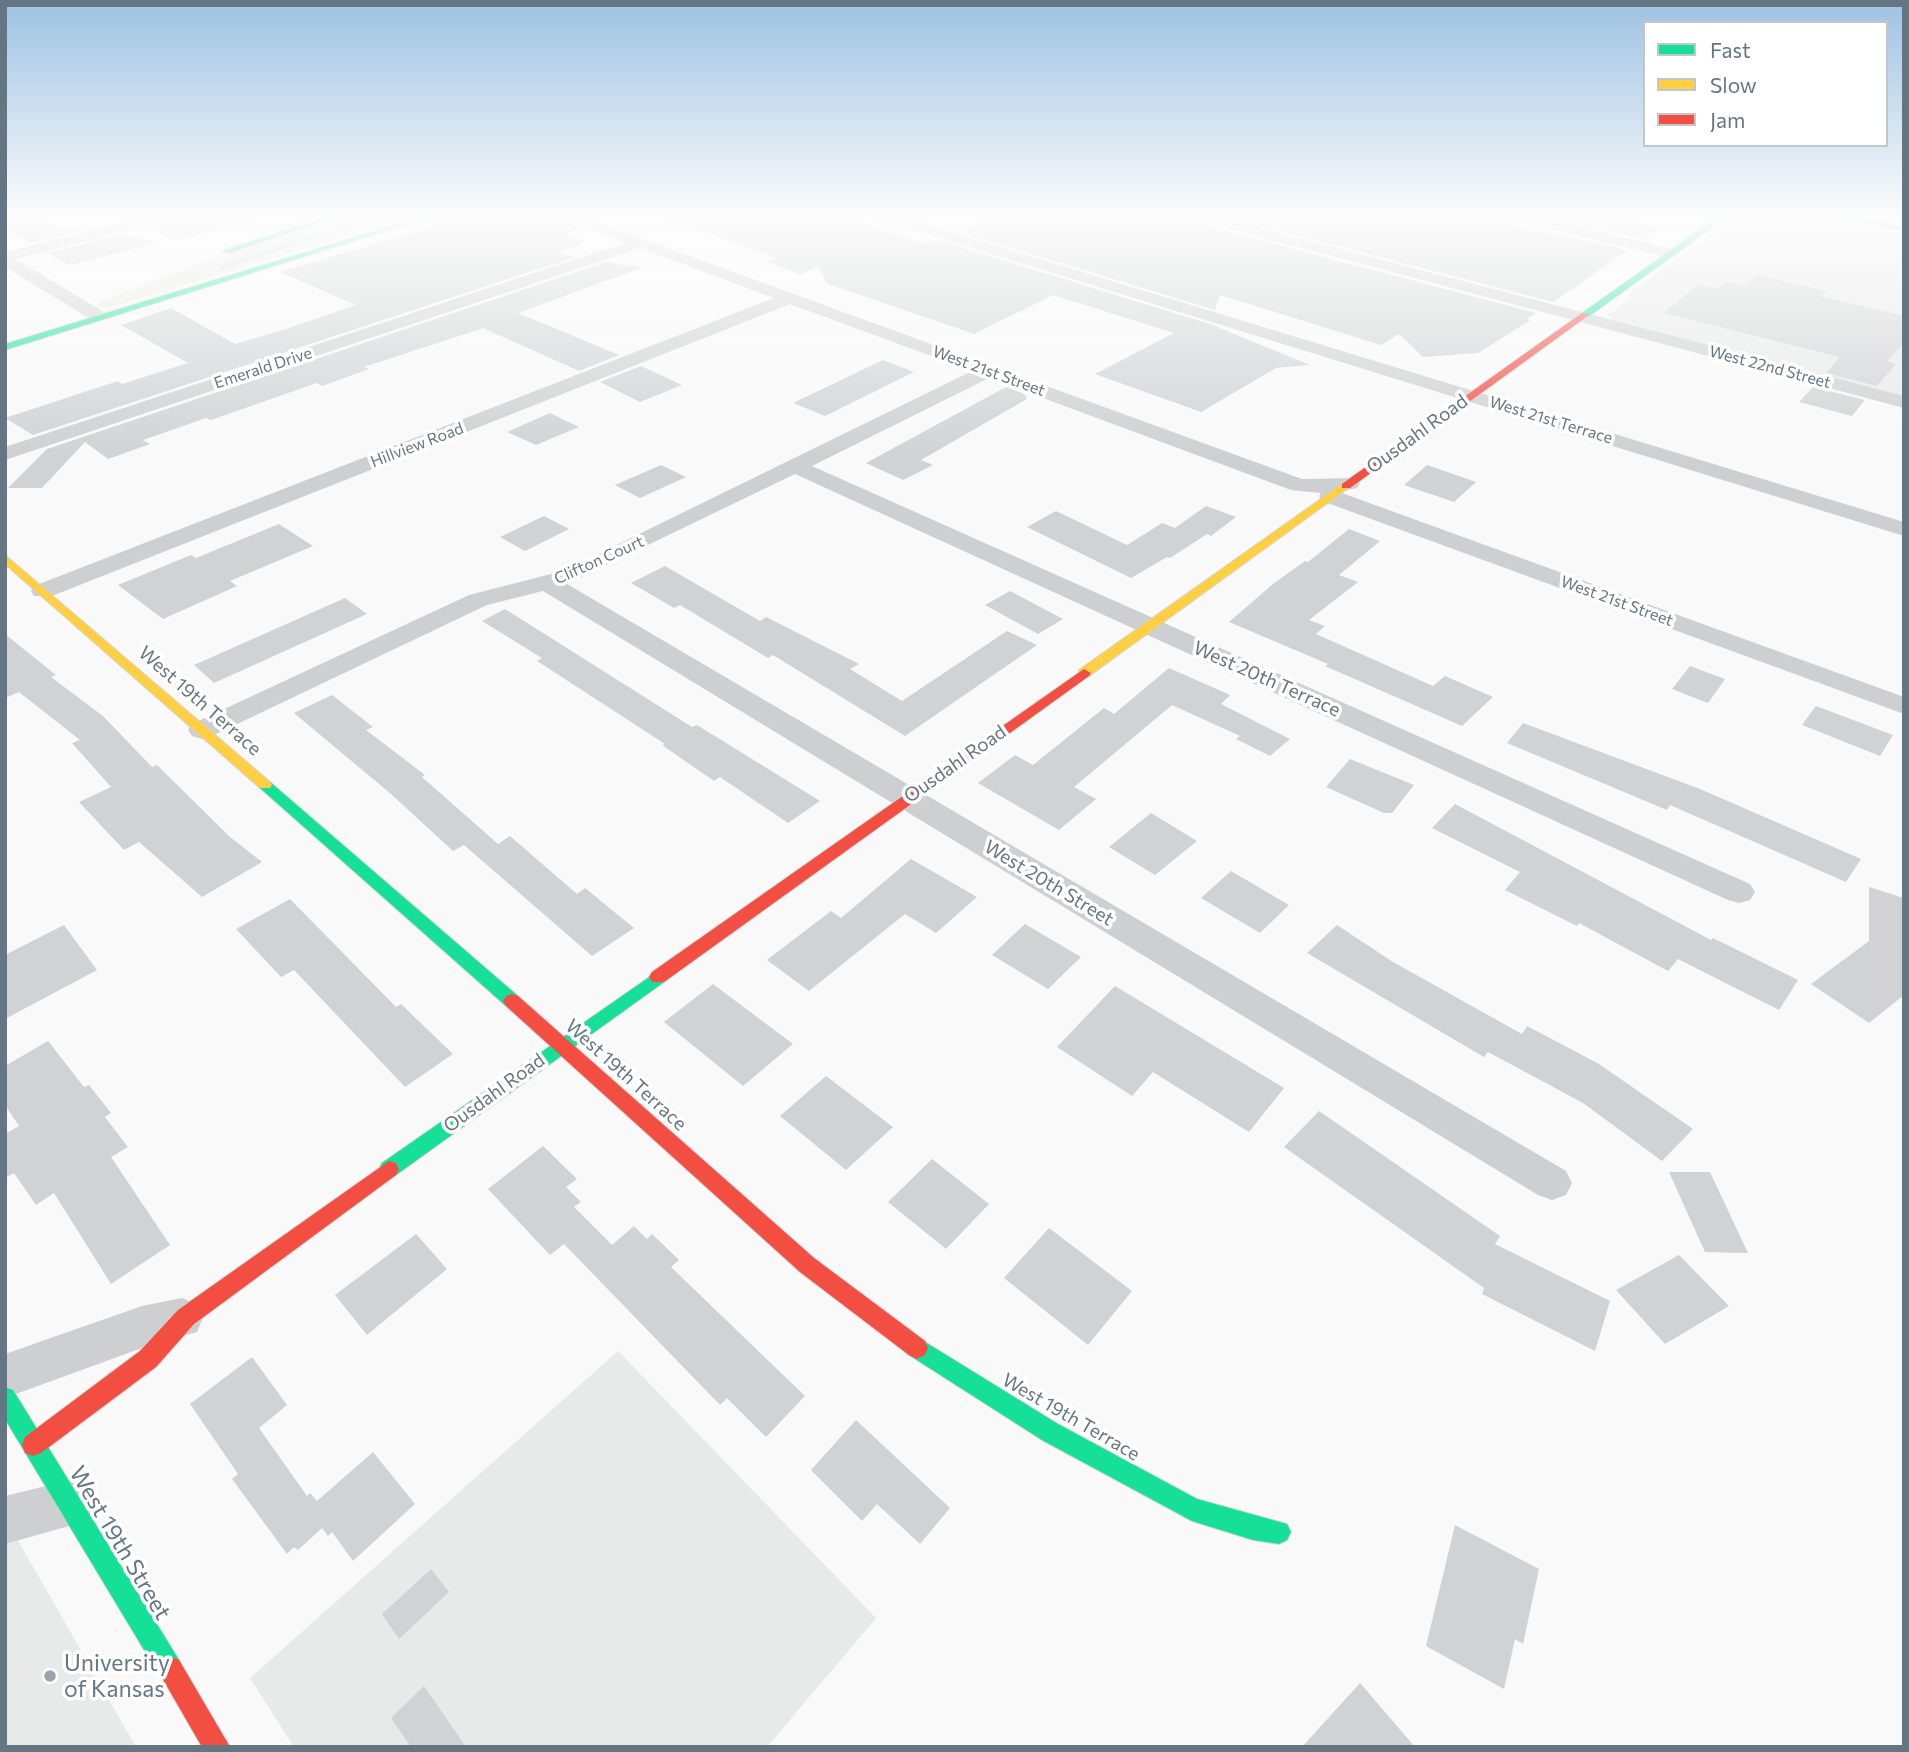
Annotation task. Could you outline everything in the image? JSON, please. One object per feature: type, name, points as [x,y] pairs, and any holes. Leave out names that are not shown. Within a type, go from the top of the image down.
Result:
[{"type":"street","points":[[65,296],[98,316]]},
{"type":"street","points":[[5,334],[105,296]]},
{"type":"street","points":[[5,347],[165,296]]},
{"type":"street","name":"Emerald Drive","points":[[5,454],[481,296]]},
{"type":"street","name":"West 21st Street","points":[[784,296],[1299,485],[1330,486],[1331,496],[1904,706]]},
{"type":"street","name":"West 21st Terrace","points":[[1144,296],[1904,529]]},
{"type":"street","name":"West 22nd Street","points":[[1501,296],[1904,402]]},
{"type":"street","name":"Ousdahl Road","points":[[33,1444],[148,1359],[186,1317],[561,1045],[1612,296]]},
{"type":"street","name":"Hillview Road","points":[[43,591],[790,298]]},
{"type":"street","name":"Clifton Court","points":[[202,730],[478,600],[546,583],[596,564],[988,371]]},
{"type":"street","name":"West 20th Terrace","points":[[795,466],[1740,892]]},
{"type":"street","points":[[1299,485],[1331,496]]},
{"type":"street","name":"West 19th Terrace","points":[[5,558],[561,1045],[807,1265],[872,1317],[955,1374],[1050,1432],[1192,1509],[1253,1528],[1279,1532]]},
{"type":"street","name":"West 20th Street","points":[[546,583],[1552,1183]]},
{"type":"street","name":"Ousdahl Road","points":[[7,1398],[142,1327],[186,1317]]},
{"type":"street","name":"West 19th Street","points":[[7,1398],[217,1747]]},
{"type":"street","points":[[5,1520],[70,1504]]},
{"type":"shaded area","points":[[116,296],[148,296],[107,308],[97,307],[102,301]]},
{"type":"shaded area","points":[[1628,296],[1904,296],[1904,398],[1611,319],[1608,315],[1625,302]]},
{"type":"shaded area","points":[[618,1351],[876,1618],[767,1747],[294,1747],[250,1678]]},
{"type":"shaded area","name":"University of Kansas","points":[[5,1518],[55,1605],[136,1747],[5,1747]]},
{"type":"building","points":[[335,296],[457,296],[33,435],[5,418],[118,381],[122,384],[188,363],[121,325],[171,308],[235,344],[356,305]]},
{"type":"building","points":[[505,296],[565,296],[518,313],[619,355],[579,371],[483,328],[364,367],[369,369],[322,386],[317,383],[211,420],[206,418],[143,440],[150,444],[108,459],[85,442],[42,488],[8,488],[47,449]]},
{"type":"building","points":[[863,296],[1051,296],[974,334]]},
{"type":"building","points":[[1055,296],[1118,296],[1210,324],[1310,365],[1276,368],[1201,412],[1095,374],[1174,333]]},
{"type":"building","points":[[1168,296],[1220,296],[1215,310]]},
{"type":"building","points":[[1222,296],[1471,296],[1536,313],[1526,319],[1531,320],[1478,353],[1423,357],[1399,334],[1381,345]]},
{"type":"building","points":[[1529,296],[1562,296],[1553,302]]},
{"type":"building","points":[[1685,296],[1820,296],[1904,316],[1904,343],[1887,361],[1896,364],[1877,386],[1826,373],[1840,357],[1664,313]]},
{"type":"building","points":[[883,360],[914,372],[825,416],[793,403]]},
{"type":"building","points":[[641,366],[682,385],[640,402],[600,382]]},
{"type":"building","points":[[1006,387],[1024,394],[1027,399],[921,460],[933,465],[903,480],[866,463]]},
{"type":"building","points":[[1813,387],[1865,400],[1852,416],[1799,402]]},
{"type":"building","points":[[550,413],[579,427],[536,445],[507,432]]},
{"type":"building","points":[[661,465],[686,477],[640,498],[615,485]]},
{"type":"building","points":[[1427,465],[1476,482],[1454,502],[1404,485]]},
{"type":"building","points":[[1206,506],[1236,517],[1211,536],[1207,534],[1170,558],[1167,557],[1131,578],[1027,527],[1056,511],[1127,545],[1162,523],[1175,528]]},
{"type":"building","points":[[544,516],[569,529],[525,551],[500,537]]},
{"type":"building","points":[[279,524],[313,546],[230,581],[237,586],[163,619],[118,585],[191,555],[196,558]]},
{"type":"building","points":[[1349,529],[1380,541],[1339,575],[1358,582],[1309,620],[1325,626],[1316,634],[1433,686],[1445,676],[1493,697],[1462,726],[1229,622],[1273,584],[1305,561],[1308,562]]},
{"type":"building","points":[[665,566],[760,621],[766,617],[859,664],[850,669],[902,701],[1007,631],[1037,645],[905,736],[773,655],[768,658],[680,605],[674,608],[631,583]]},
{"type":"building","points":[[1010,591],[1063,619],[1038,634],[985,605]]},
{"type":"building","points":[[345,598],[367,614],[214,683],[194,665]]},
{"type":"building","points":[[505,609],[692,727],[697,725],[820,801],[788,823],[720,777],[714,781],[662,745],[665,744],[537,661],[542,658],[482,621]]},
{"type":"building","points":[[5,634],[56,675],[51,677],[103,716],[152,767],[157,765],[230,837],[262,862],[202,897],[139,842],[124,850],[79,802],[111,787],[72,743],[80,740],[19,692],[5,698]]},
{"type":"building","points":[[1690,666],[1725,679],[1708,703],[1672,689]]},
{"type":"building","points":[[1169,668],[1230,695],[1221,704],[1290,739],[1270,756],[1236,739],[1240,736],[1172,705],[1074,787],[1096,799],[1059,830],[978,783],[1015,755],[1033,765],[1104,708],[1114,714]]},
{"type":"building","points":[[332,695],[373,727],[366,730],[425,775],[422,777],[498,844],[510,836],[577,894],[585,888],[634,928],[592,956],[464,845],[453,851],[391,794],[294,713]]},
{"type":"building","points":[[1816,706],[1893,735],[1880,756],[1802,725]]},
{"type":"building","points":[[1523,723],[1700,789],[1861,859],[1846,882],[1670,805],[1667,810],[1507,743]]},
{"type":"building","points":[[1350,759],[1414,785],[1392,813],[1384,813],[1326,787]]},
{"type":"building","points":[[1455,804],[1711,940],[1713,938],[1798,980],[1779,1010],[1678,959],[1668,971],[1579,923],[1577,926],[1505,890],[1520,872],[1432,828]]},
{"type":"building","points":[[1151,813],[1197,841],[1155,875],[1109,847]]},
{"type":"building","points":[[911,859],[977,897],[936,933],[905,914],[809,991],[767,960],[831,911],[841,918]]},
{"type":"building","points":[[1231,871],[1289,905],[1260,933],[1201,898]]},
{"type":"building","points":[[1869,887],[1904,898],[1904,995],[1869,1023],[1811,984],[1869,941]]},
{"type":"building","points":[[290,899],[396,1007],[401,1004],[453,1054],[405,1087],[294,970],[281,977],[236,929]]},
{"type":"building","points":[[1025,924],[1081,957],[1048,989],[992,955]]},
{"type":"building","points":[[64,925],[97,970],[5,1019],[5,955]]},
{"type":"building","points":[[1337,925],[1393,962],[1522,1034],[1527,1026],[1599,1064],[1693,1129],[1662,1161],[1583,1103],[1488,1052],[1484,1057],[1307,953]]},
{"type":"building","points":[[713,984],[793,1044],[743,1086],[664,1022]]},
{"type":"building","points":[[1115,986],[1284,1088],[1249,1132],[1153,1072],[1132,1096],[1057,1047]]},
{"type":"building","points":[[48,1041],[84,1087],[89,1085],[111,1113],[105,1117],[128,1147],[111,1157],[170,1245],[111,1284],[54,1193],[36,1205],[14,1173],[5,1178],[5,1134],[19,1126],[5,1105],[5,1066]]},
{"type":"building","points":[[826,1076],[893,1127],[846,1170],[780,1116]]},
{"type":"building","points":[[1319,1111],[1500,1236],[1495,1244],[1610,1301],[1595,1351],[1482,1294],[1484,1288],[1284,1147]]},
{"type":"building","points":[[543,1146],[577,1179],[566,1187],[581,1202],[574,1207],[612,1245],[634,1226],[647,1239],[652,1234],[679,1260],[671,1267],[805,1396],[766,1437],[727,1398],[720,1405],[564,1244],[550,1255],[488,1189]]},
{"type":"building","points":[[932,1159],[989,1204],[946,1249],[888,1202]]},
{"type":"building","points":[[1669,1172],[1710,1172],[1748,1253],[1705,1252]]},
{"type":"building","points":[[1049,1228],[1132,1291],[1088,1345],[1004,1278]]},
{"type":"building","points":[[416,1234],[447,1269],[367,1335],[335,1295]]},
{"type":"building","points":[[1679,1255],[1729,1306],[1665,1344],[1616,1290]]},
{"type":"building","points":[[252,1357],[287,1405],[259,1428],[307,1496],[310,1493],[317,1501],[373,1452],[415,1504],[353,1561],[332,1532],[328,1536],[322,1528],[298,1550],[294,1547],[287,1554],[232,1479],[238,1474],[190,1404]]},
{"type":"building","points":[[856,1420],[950,1508],[920,1544],[877,1504],[862,1521],[811,1470]]},
{"type":"building","points":[[1455,1525],[1539,1569],[1523,1644],[1515,1639],[1504,1689],[1426,1646]]},
{"type":"building","points":[[431,1569],[449,1592],[399,1639],[382,1614]]},
{"type":"building","points":[[1360,1683],[1415,1747],[1302,1747]]},
{"type":"building","points":[[424,1686],[466,1747],[411,1747],[391,1718]]},
{"type":"traffic: fast","points":[[5,347],[171,296]]},
{"type":"traffic: fast","points":[[1585,315],[1612,296]]},
{"type":"traffic: fast","points":[[265,785],[512,1001]]},
{"type":"traffic: fast","points":[[389,1169],[658,977]]},
{"type":"traffic: fast","points":[[917,1348],[1050,1432],[1192,1509],[1253,1528],[1279,1532]]},
{"type":"traffic: fast","points":[[5,1398],[170,1669]]},
{"type":"traffic: slow","points":[[1084,673],[1346,486]]},
{"type":"traffic: slow","points":[[5,558],[265,785]]},
{"type":"traffic: jam","points":[[1346,486],[1585,315]]},
{"type":"traffic: jam","points":[[658,977],[1084,673]]},
{"type":"traffic: jam","points":[[512,1001],[807,1265],[917,1348]]},
{"type":"traffic: jam","points":[[33,1445],[148,1359],[186,1317],[389,1169]]},
{"type":"traffic: jam","points":[[170,1669],[217,1747]]},
{"type":"place","name":"University of Kansas","points":[[50,1676]]}]
